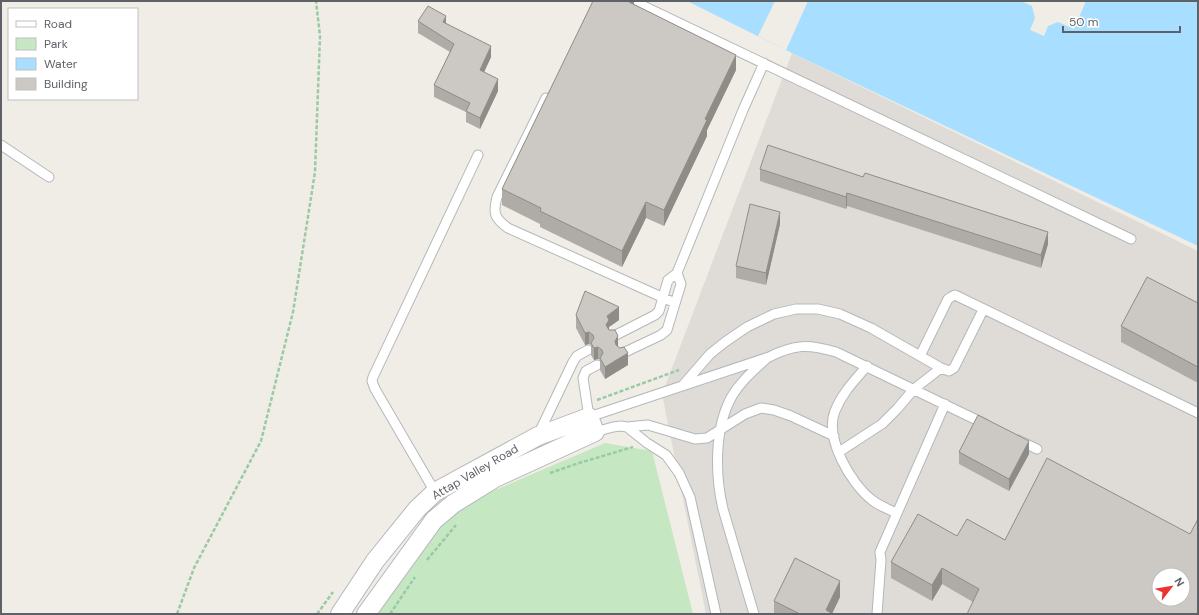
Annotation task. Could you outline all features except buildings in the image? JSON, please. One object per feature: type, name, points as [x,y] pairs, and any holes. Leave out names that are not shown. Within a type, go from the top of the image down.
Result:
[{"type":"street","name":"Attap Valley Road","points":[[340,614],[375,561],[417,509],[435,492],[538,436],[592,425]]},
{"type":"street","name":"Attap Valley Road","points":[[366,614],[434,520],[453,504],[495,478],[592,425]]},
{"type":"lane","points":[[632,1],[1131,239]]},
{"type":"lane","points":[[612,337],[655,315],[659,311],[668,280],[677,273],[743,110],[764,63]]},
{"type":"lane","points":[[549,92],[497,197],[494,208],[495,215],[498,220],[508,228],[675,303]]},
{"type":"lane","points":[[1,145],[49,177]]},
{"type":"lane","points":[[435,492],[375,389],[372,381],[478,155]]},
{"type":"lane","points":[[621,354],[664,333],[667,330],[681,284],[677,273]]},
{"type":"lane","points":[[920,356],[948,299],[955,295],[983,310],[1198,412]]},
{"type":"lane","points":[[683,386],[710,354],[725,342],[747,328],[774,314],[796,309],[818,310],[840,314],[871,328],[949,372],[954,368],[983,310]]},
{"type":"lane","points":[[592,425],[683,386],[768,357],[781,351],[796,346],[816,346],[836,352],[867,366],[994,428]]},
{"type":"lane","points":[[538,436],[573,362],[577,356],[588,350]]},
{"type":"lane","points":[[754,614],[720,496],[717,469],[722,419],[732,396],[744,379],[768,357]]},
{"type":"lane","points":[[592,425],[582,378],[586,371],[597,365]]},
{"type":"lane","points":[[867,366],[844,392],[834,412],[834,436],[842,460],[859,488],[873,501],[896,513]]},
{"type":"lane","points":[[839,452],[882,424],[914,389],[941,368]]},
{"type":"lane","points":[[877,614],[881,560],[880,552],[944,404]]},
{"type":"lane","points":[[627,428],[648,425],[695,439],[707,438],[745,414],[761,408],[774,410],[791,416],[834,436]]},
{"type":"lane","points":[[592,425],[613,427],[621,426],[627,428],[666,455],[679,473],[690,497],[716,614]]},
{"type":"lane","points":[[1008,435],[1037,449]]},
{"type":"path","points":[[177,614],[194,568],[261,441],[293,312],[315,172],[320,36],[316,1]]},
{"type":"path","points":[[543,475],[647,443]]},
{"type":"path","points":[[425,563],[457,524]]},
{"type":"path","points":[[390,614],[416,576]]},
{"type":"shaded area","points":[[792,53],[1198,251],[1198,614],[706,614],[662,394]]},
{"type":"green space","points":[[605,443],[652,451],[693,614],[378,614],[451,509]]},
{"type":"water","points":[[687,1],[1198,1],[1198,246],[792,53]]},
{"type":"pier","points":[[775,1],[808,1],[786,50],[758,36]]},
{"type":"pier","points":[[1021,1],[1086,1],[1074,29],[1058,22],[1048,26],[1044,36],[1030,30],[1035,18],[1032,6]]}]
